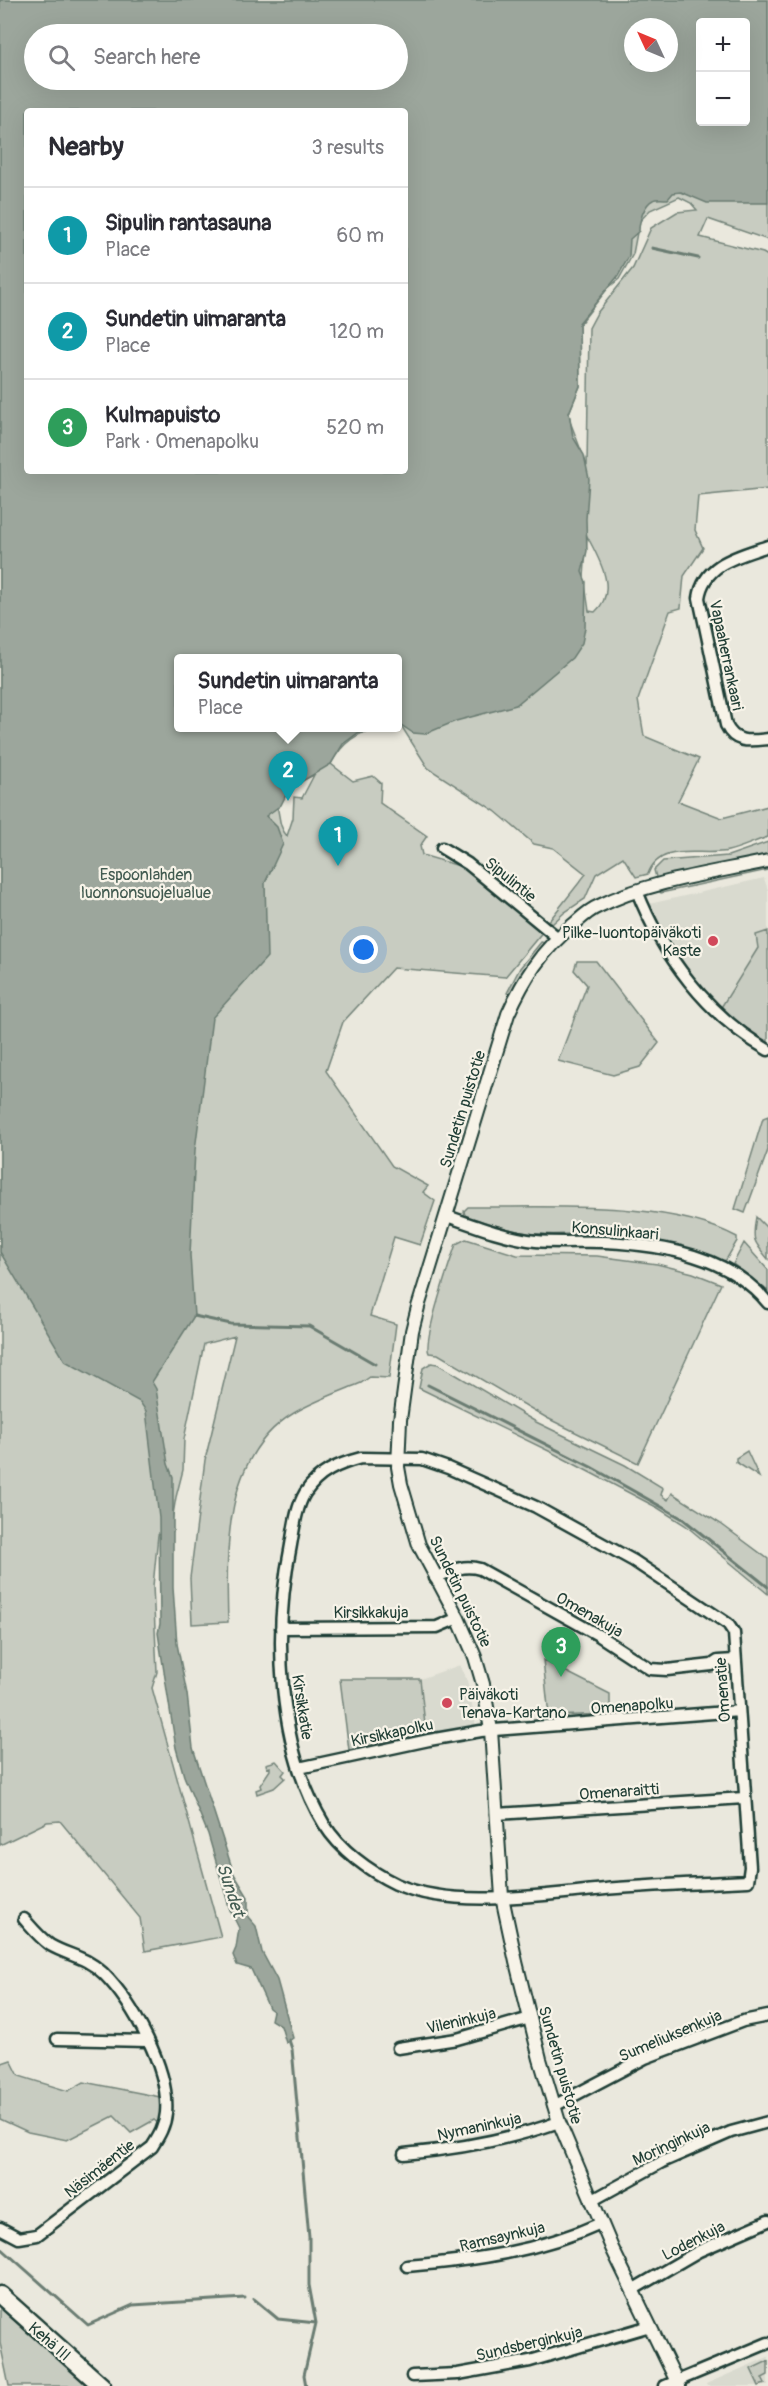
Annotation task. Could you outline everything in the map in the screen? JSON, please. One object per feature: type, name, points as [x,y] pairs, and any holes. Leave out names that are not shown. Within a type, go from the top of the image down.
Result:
[{"type":"highway","name":"Kehä III","points":[[0,2295],[102,2386]]},
{"type":"street","name":"Vapaaherrankaari","points":[[768,546],[719,564],[704,582],[699,598],[728,730],[740,740],[768,740]]},
{"type":"street","name":"Sipulintie","points":[[442,848],[468,864],[558,938]]},
{"type":"street","name":"Sundetin puistotie","points":[[674,2385],[650,2326],[591,2201],[554,2106],[530,2018],[502,1897],[491,1730],[481,1674],[458,1618],[419,1545],[401,1484],[398,1458],[400,1420],[412,1331],[508,1014],[529,972],[558,938],[599,906],[638,891],[768,861]]},
{"type":"street","points":[[638,891],[663,943],[691,984],[720,1014],[768,1050]]},
{"type":"street","name":"Konsulinkaari","points":[[447,1216],[536,1241],[606,1242],[676,1251],[727,1268],[746,1281],[768,1304]]},
{"type":"street","name":"Kirsikkatie","points":[[398,1458],[361,1458],[342,1463],[323,1473],[306,1492],[299,1504],[287,1562],[281,1628],[285,1698],[299,1768],[312,1803],[325,1825],[344,1848],[378,1874],[418,1892],[451,1898],[502,1897]]},
{"type":"street","name":"Omenatie","points":[[398,1458],[422,1459],[448,1468],[536,1508],[634,1561],[728,1624],[734,1633],[750,1867],[748,1881],[502,1897]]},
{"type":"street","name":"Omenakuja","points":[[435,1578],[455,1568],[467,1566],[480,1569],[598,1635],[650,1669],[667,1670],[735,1660]]},
{"type":"street","name":"Kirsikkakuja","points":[[281,1628],[437,1627],[458,1618]]},
{"type":"street","name":"Omenapolku","points":[[491,1730],[739,1711]]},
{"type":"street","name":"Kirsikkapolku","points":[[299,1768],[429,1740],[491,1730]]},
{"type":"street","name":"Omenaraitti","points":[[496,1814],[744,1798]]},
{"type":"street","name":"Näsimäentie","points":[[0,2228],[19,2238],[37,2235],[152,2146],[164,2126],[166,2112],[159,2064],[130,2008],[103,1973],[84,1958],[52,1946],[24,1919]]},
{"type":"street","name":"Sumeliuksenkuja","points":[[554,2106],[645,2058],[722,2028],[768,2016]]},
{"type":"street","name":"Vileninkuja","points":[[398,2048],[457,2039],[530,2018]]},
{"type":"street","points":[[57,2038],[147,2041]]},
{"type":"street","name":"Nymaninkuja","points":[[404,2154],[446,2150],[497,2141],[559,2122]]},
{"type":"street","name":"Moringinkuja","points":[[591,2201],[662,2162],[731,2132],[768,2122]]},
{"type":"street","name":"Lodenkuja","points":[[633,2290],[699,2251],[768,2221]]},
{"type":"street","name":"Ramsaynkuja","points":[[407,2266],[491,2258],[535,2246],[601,2223]]},
{"type":"street","name":"Sundsberginkuja","points":[[412,2376],[458,2374],[530,2361],[650,2326]]},
{"type":"street","points":[[674,2385],[768,2343]]},
{"type":"shaded area","name":"Pilke-luontopäiväkoti Kaste","points":[[764,878],[768,890],[768,931],[756,935],[758,948],[720,1009],[676,956],[649,904]]},
{"type":"shaded area","name":"Päiväkoti Tenava-Kartano","points":[[460,1665],[467,1680],[476,1727],[426,1734],[420,1679]]},
{"type":"shaded area","points":[[768,2357],[768,2386],[707,2386],[706,2384]]},
{"type":"green space","name":"Espoonlahden luonnonsuojelualue","points":[[0,0],[768,0],[768,240],[708,219],[700,237],[768,256],[768,489],[698,496],[695,530],[703,548],[684,576],[681,608],[670,611],[638,700],[644,736],[699,759],[678,801],[722,818],[768,806],[768,837],[728,851],[671,854],[662,857],[648,874],[636,877],[623,857],[596,874],[585,899],[552,924],[549,921],[586,874],[553,848],[534,844],[495,811],[428,768],[402,727],[402,654],[174,654],[174,732],[365,732],[345,745],[331,764],[353,781],[373,776],[381,783],[380,803],[427,836],[420,846],[422,855],[466,868],[544,930],[505,977],[393,968],[343,1022],[326,1071],[392,1166],[428,1186],[423,1192],[435,1201],[420,1245],[394,1237],[370,1316],[396,1324],[389,1378],[370,1377],[294,1413],[271,1431],[253,1453],[241,1479],[229,1535],[228,1622],[192,1624],[190,1578],[205,1460],[235,1336],[204,1344],[184,1439],[183,1470],[171,1527],[158,1535],[153,1586],[157,1672],[152,1688],[221,1937],[145,1951],[140,1918],[60,1821],[47,1822],[0,1845]],"holes":[[[679,197],[691,203],[697,210],[677,212],[651,228],[633,268],[597,313],[589,328],[587,466],[569,413],[580,386],[579,325],[607,289],[619,279],[633,254],[639,222],[650,210]],[[587,536],[601,565],[606,585],[606,594],[602,604],[595,612],[589,611],[584,577]],[[314,775],[302,798],[294,797],[293,818],[287,836],[282,828],[275,801],[301,781]]]},
{"type":"green space","points":[[768,842],[768,857],[657,881],[654,870],[663,861],[728,856]]},
{"type":"green space","points":[[768,866],[768,870],[661,893],[659,891]]},
{"type":"green space","points":[[768,931],[768,1045],[720,1009],[758,948],[756,935]]},
{"type":"green space","points":[[541,942],[545,943],[528,964],[510,995],[507,993],[520,968]]},
{"type":"green space","points":[[577,961],[596,961],[659,1043],[640,1067],[613,1075],[558,1061],[587,985],[574,970]]},
{"type":"green space","points":[[768,1116],[768,1150],[745,1213],[735,1209],[763,1118]]},
{"type":"green space","points":[[468,1207],[570,1207],[642,1211],[677,1216],[709,1225],[737,1237],[737,1241],[726,1260],[723,1261],[651,1239],[621,1235],[548,1235],[520,1232],[465,1216],[464,1211]]},
{"type":"green space","points":[[756,1217],[768,1229],[768,1259],[755,1240]]},
{"type":"green space","points":[[466,1239],[517,1255],[597,1256],[657,1264],[693,1273],[721,1284],[638,1463],[547,1418],[438,1354],[429,1353],[429,1334],[448,1267],[456,1244]]},
{"type":"green space","points":[[744,1243],[768,1270],[768,1291],[733,1264]]},
{"type":"green space","points":[[431,1363],[438,1364],[536,1422],[625,1465],[663,1488],[661,1495],[668,1500],[672,1493],[721,1524],[768,1559],[768,1594],[685,1525],[658,1508],[553,1453],[419,1388],[423,1368]]},
{"type":"green space","points":[[747,1451],[759,1477],[736,1462],[736,1458]]},
{"type":"green space","points":[[543,1660],[610,1694],[610,1714],[549,1716]]},
{"type":"green space","points":[[340,1679],[420,1679],[426,1734],[349,1750]]},
{"type":"green space","points":[[276,1761],[285,1771],[282,1775],[285,1778],[274,1788],[257,1794],[256,1790],[261,1788],[260,1785],[270,1770],[266,1764]]},
{"type":"green space","points":[[11,2060],[19,2076],[68,2091],[84,2082],[160,2097],[162,2105],[159,2124],[154,2120],[131,2133],[114,2116],[67,2140],[28,2132],[0,2119],[0,2071],[2,2063]]},
{"type":"green space","points":[[0,2307],[89,2386],[9,2386],[0,2343]]},
{"type":"green space","points":[[768,2361],[768,2375],[762,2378],[765,2384],[759,2386],[751,2369]]},
{"type":"water","name":"Espoonlahden luonnonsuojelualue","points":[[0,0],[768,0],[768,203],[707,203],[681,192],[673,193],[668,199],[653,200],[645,209],[639,231],[630,239],[629,256],[618,276],[579,323],[580,386],[569,413],[573,437],[584,455],[589,479],[586,519],[587,551],[582,572],[586,582],[585,628],[582,643],[572,658],[516,705],[456,721],[425,734],[413,733],[402,726],[402,654],[174,654],[174,732],[363,732],[343,744],[331,764],[289,789],[281,805],[266,816],[277,827],[283,844],[265,883],[267,957],[212,1018],[195,1150],[190,1255],[194,1316],[152,1382],[156,1389],[168,1464],[173,1477],[173,1588],[177,1644],[187,1694],[193,1748],[234,1874],[248,1897],[248,1917],[256,1926],[262,1952],[277,1980],[293,2038],[286,2043],[281,2026],[271,2020],[273,2011],[269,2008],[251,1969],[237,1965],[233,1955],[239,1928],[230,1910],[208,1834],[184,1776],[176,1748],[158,1633],[160,1624],[159,1518],[146,1411],[140,1402],[65,1361],[0,1252]]},
{"type":"waterway","points":[[652,248],[698,258]]},
{"type":"waterway","points":[[194,1316],[231,1324],[309,1326],[375,1364]]},
{"type":"waterway","points":[[428,1385],[591,1467],[683,1519],[768,1587]]},
{"type":"waterway","name":"Sundet","points":[[289,2040],[292,2049],[309,2237],[309,2285],[316,2323],[304,2375],[306,2386]]},
{"type":"waterway","points":[[0,2247],[88,2325],[133,2305],[245,2298]]},
{"type":"waterway","points":[[254,2299],[278,2319],[316,2323]]},
{"type":"place","name":"Sundetin uimaranta","points":[[288,801]]},
{"type":"place","name":"Sipulin rantasauna","points":[[338,866]]},
{"type":"place","name":"Pilke-luontopäiväkoti Kaste","points":[[713,941]]},
{"type":"place","name":"Kulmapuisto","points":[[561,1677]]},
{"type":"place","name":"Päiväkoti Tenava-Kartano","points":[[447,1703]]}]
